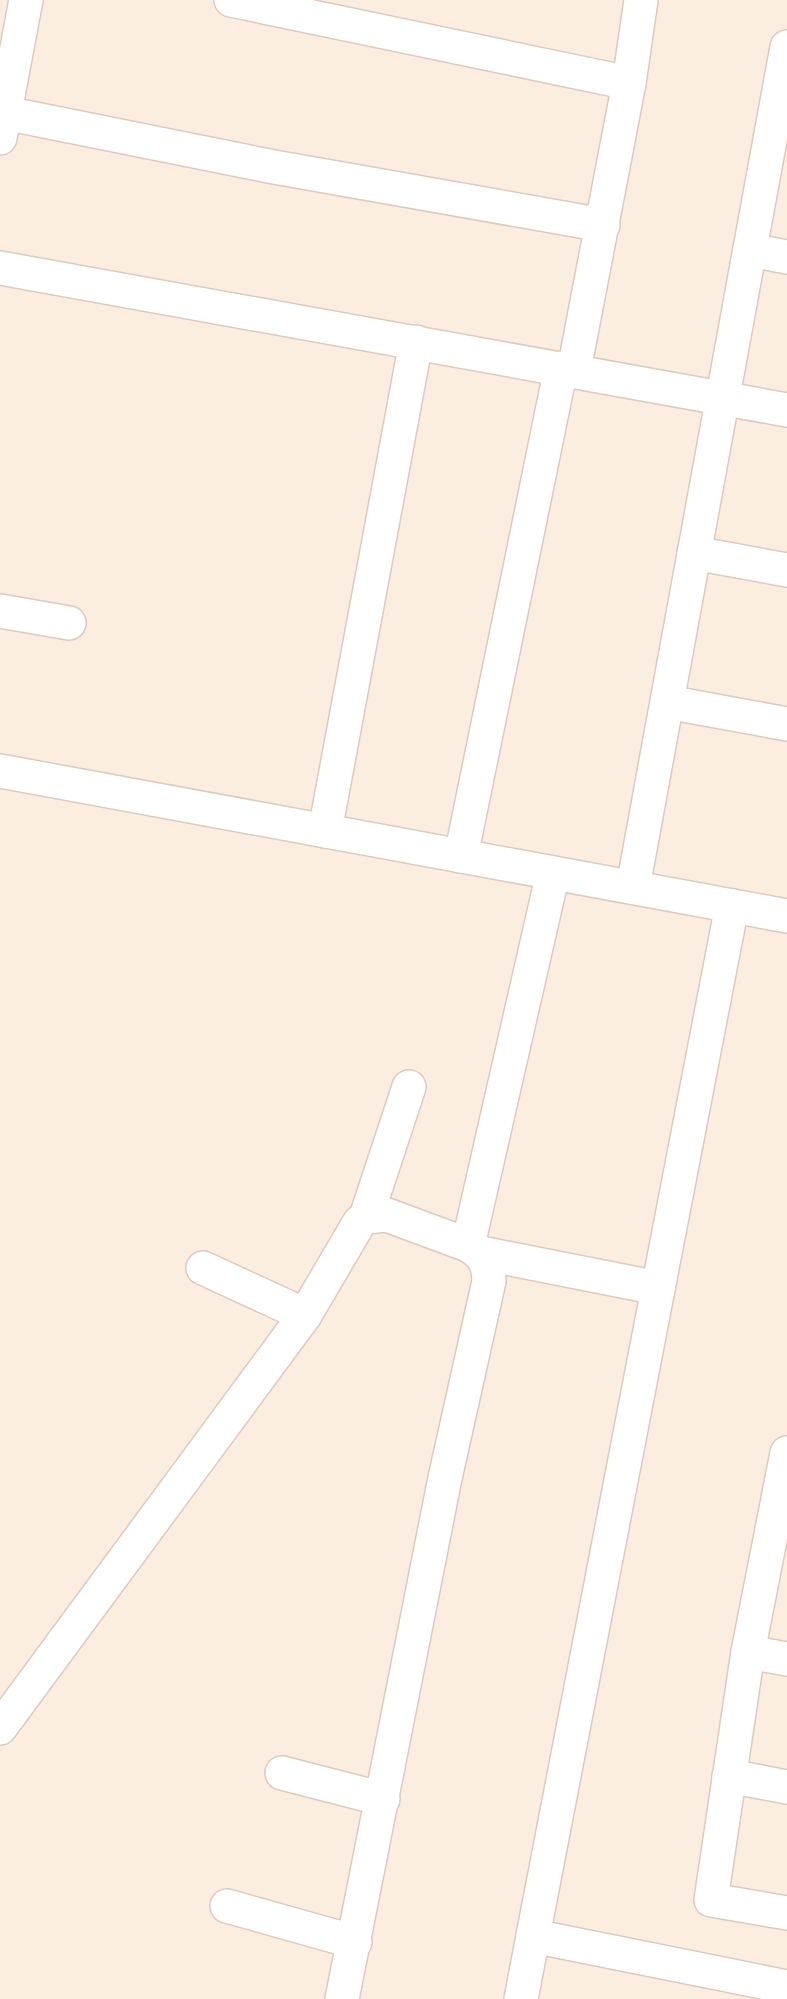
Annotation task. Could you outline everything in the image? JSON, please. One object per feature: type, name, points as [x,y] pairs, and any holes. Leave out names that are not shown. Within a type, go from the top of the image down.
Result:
[{"type":"street","points":[[26,0],[2,125],[274,167],[603,225]]},
{"type":"street","points":[[231,0],[629,83]]},
{"type":"street","points":[[461,856],[567,369],[603,225],[629,83],[641,0]]},
{"type":"street","points":[[633,887],[750,250],[780,126],[787,47]]},
{"type":"street","points":[[750,250],[787,257]]},
{"type":"street","points":[[0,268],[787,410]]},
{"type":"street","points":[[325,831],[416,342]]},
{"type":"street","points":[[694,553],[787,570]]},
{"type":"street","points":[[0,611],[69,623]]},
{"type":"street","points":[[667,702],[787,724]]},
{"type":"street","points":[[0,771],[787,916]]},
{"type":"street","points":[[474,1249],[553,873]]},
{"type":"street","points":[[521,1999],[732,906]]},
{"type":"street","points":[[0,1728],[305,1315],[359,1223],[366,1217],[409,1087]]},
{"type":"street","points":[[366,1217],[387,1215],[474,1249],[658,1288]]},
{"type":"street","points":[[342,1999],[445,1478],[489,1281],[488,1263],[474,1249]]},
{"type":"street","points":[[203,1268],[305,1315]]},
{"type":"street","points":[[787,1453],[781,1517],[748,1652],[711,1900],[787,1913]]},
{"type":"street","points":[[748,1652],[787,1659]]},
{"type":"street","points":[[282,1773],[383,1799]]},
{"type":"street","points":[[729,1776],[787,1787]]},
{"type":"street","points":[[227,1906],[355,1942]]},
{"type":"street","points":[[533,1936],[787,1987]]}]
